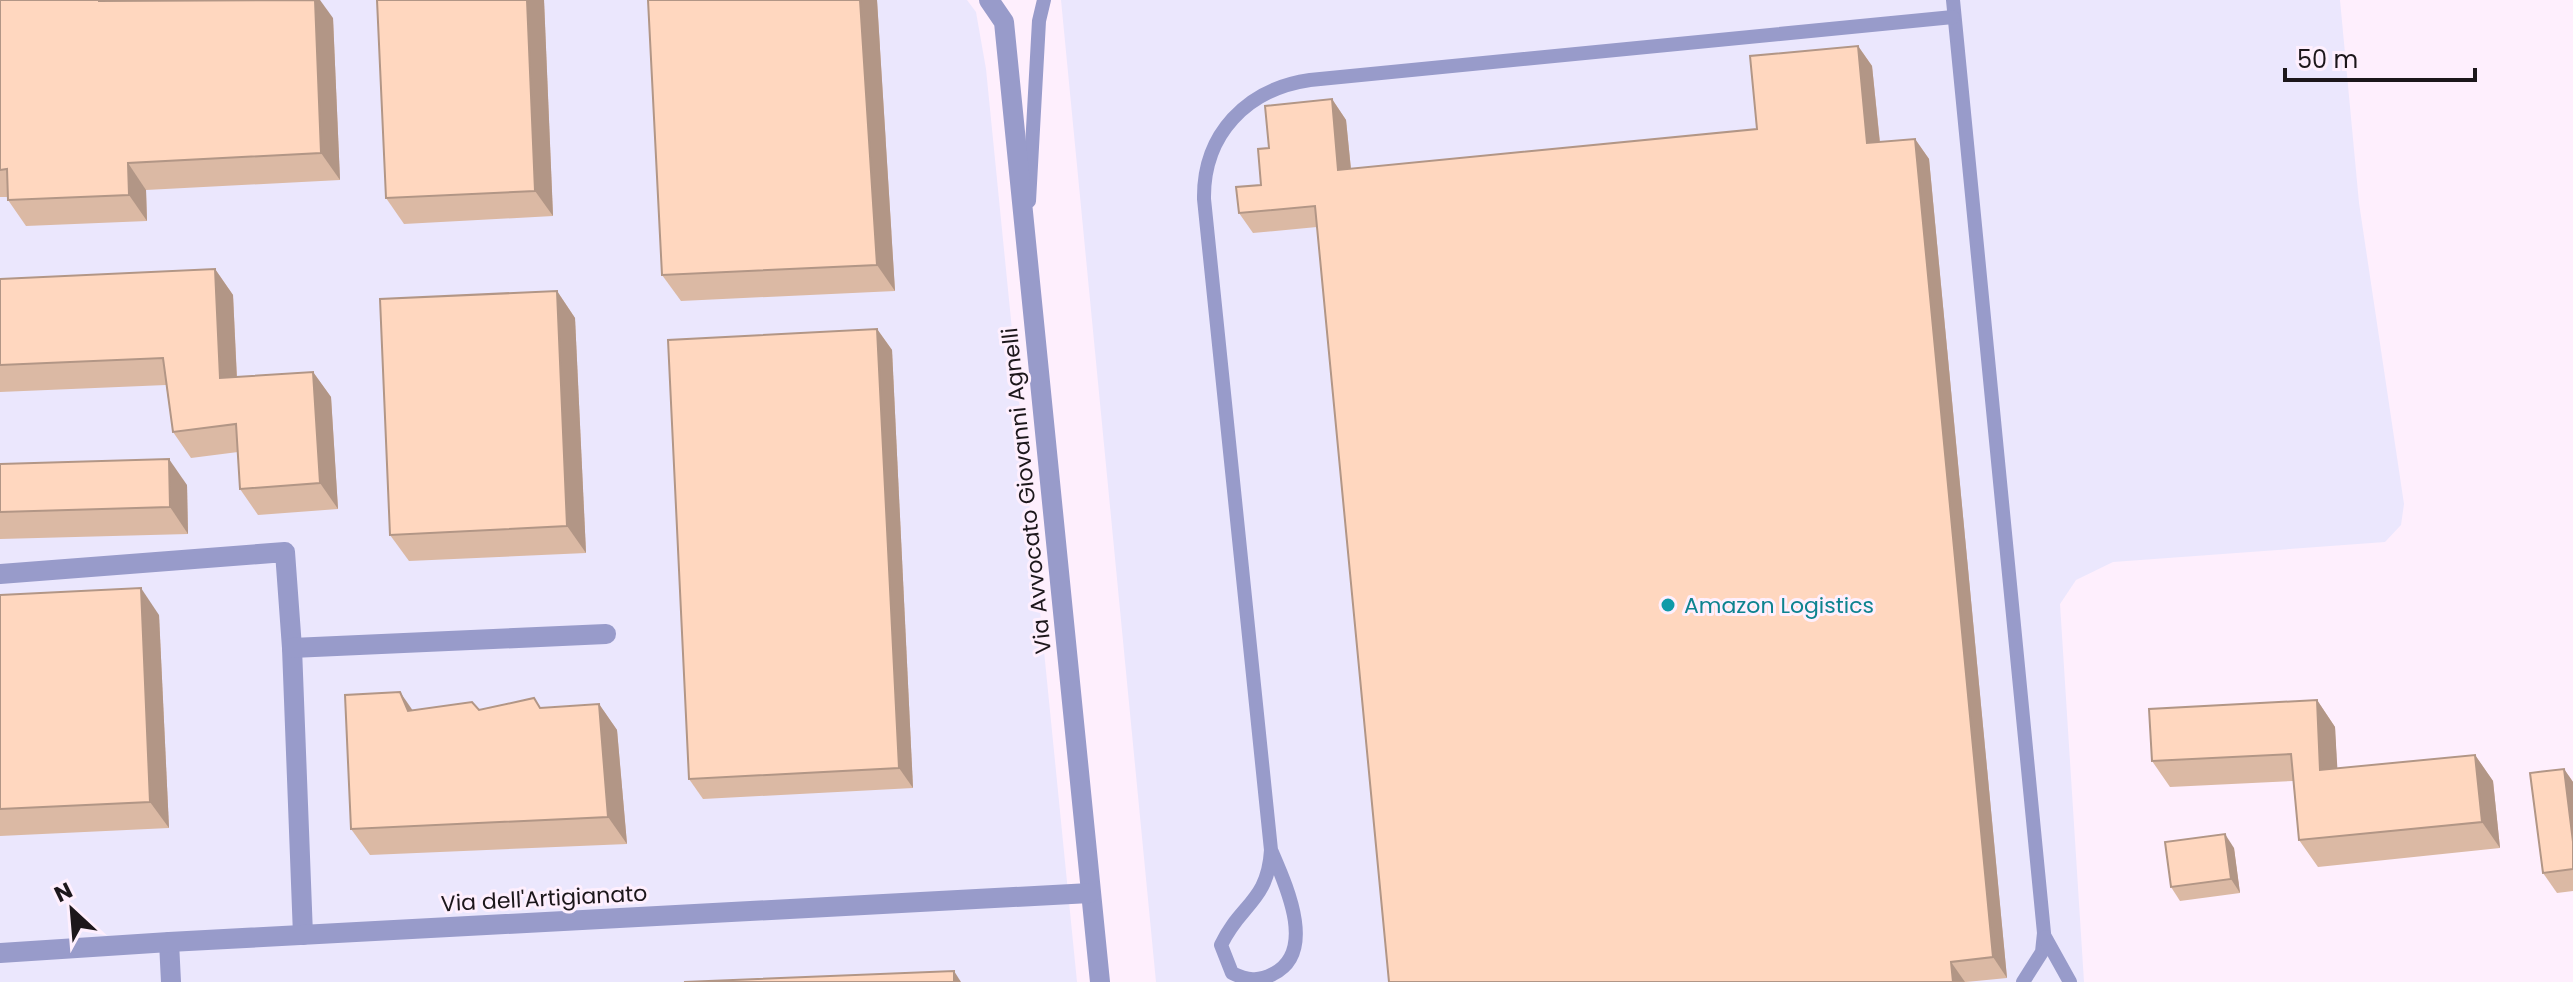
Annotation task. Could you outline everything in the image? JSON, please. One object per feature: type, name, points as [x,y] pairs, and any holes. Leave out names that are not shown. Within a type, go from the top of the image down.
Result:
[{"type":"street","name":"Via Avvocato Giovanni Agnelli","points":[[989,0],[1004,22],[1100,982]]},
{"type":"street","points":[[0,574],[285,552],[292,648],[303,935]]},
{"type":"street","points":[[292,648],[606,634]]},
{"type":"street","name":"Via dell'Artigianato","points":[[0,953],[1090,893]]},
{"type":"street","points":[[169,942],[171,982]]},
{"type":"lane","points":[[1027,253],[1039,21],[1044,0]]},
{"type":"lane","points":[[1953,0],[2044,933],[2042,952],[2023,982]]},
{"type":"lane","points":[[1271,850],[1287,890],[1296,932],[1295,947],[1288,961],[1276,973],[1258,980],[1245,979],[1232,973],[1221,945],[1230,927],[1261,893],[1270,870],[1271,850],[1204,199],[1209,161],[1220,135],[1237,114],[1255,98],[1278,86],[1310,80],[1953,17]]},
{"type":"lane","points":[[2044,933],[2050,950],[2070,982]]},
{"type":"shaded area","points":[[0,0],[967,0],[976,12],[986,69],[1077,982],[0,982]]},
{"type":"shaded area","points":[[1061,0],[2340,0],[2359,203],[2404,504],[2401,525],[2385,542],[2113,562],[2076,580],[2060,604],[2084,982],[1156,982]]},
{"type":"building","points":[[0,0],[315,0],[321,153],[128,163],[129,195],[8,200],[7,169],[0,170]]},
{"type":"building","points":[[377,0],[527,0],[535,191],[386,198]]},
{"type":"building","points":[[648,0],[860,0],[877,265],[662,275]]},
{"type":"building","name":"Amazon Logistics","points":[[1858,46],[1867,143],[1915,139],[1993,957],[1951,962],[1953,982],[1389,982],[1315,206],[1239,213],[1236,187],[1261,185],[1258,149],[1269,148],[1265,106],[1332,99],[1338,170],[1757,129],[1750,56]]},
{"type":"building","points":[[215,269],[220,378],[313,372],[320,483],[240,489],[236,424],[173,432],[163,358],[0,365],[0,279]]},
{"type":"building","points":[[557,291],[567,526],[390,535],[380,299]]},
{"type":"building","points":[[877,329],[899,768],[689,779],[668,340]]},
{"type":"building","points":[[169,459],[170,507],[0,512],[0,464]]},
{"type":"building","points":[[141,588],[150,802],[0,809],[0,595]]},
{"type":"building","points":[[400,692],[408,711],[472,702],[479,710],[534,698],[540,708],[599,704],[608,817],[351,829],[345,695]]},
{"type":"building","points":[[2317,700],[2320,770],[2475,755],[2482,822],[2299,840],[2291,754],[2152,761],[2149,709]]},
{"type":"building","points":[[2564,769],[2573,842],[2573,869],[2543,873],[2530,773]]},
{"type":"building","points":[[2225,834],[2231,879],[2171,887],[2165,842]]},
{"type":"building","points":[[954,971],[954,982],[684,982]]},
{"type":"place","name":"Amazon Logistics","points":[[1668,605]]}]
